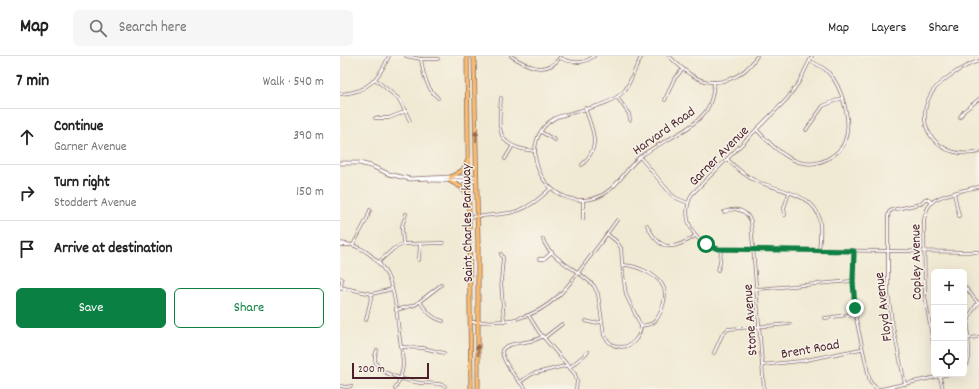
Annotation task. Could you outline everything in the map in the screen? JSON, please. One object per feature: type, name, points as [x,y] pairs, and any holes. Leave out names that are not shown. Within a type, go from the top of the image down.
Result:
[{"type":"main road","name":"Saint Charles Parkway","points":[[467,56],[471,389]]},
{"type":"main road","name":"Saint Charles Parkway","points":[[474,56],[478,389]]},
{"type":"main road","points":[[451,177],[463,170],[469,157]]},
{"type":"main road","points":[[450,181],[461,187],[469,198]]},
{"type":"street","points":[[340,94],[355,92],[376,80],[389,56]]},
{"type":"street","points":[[406,56],[438,59]]},
{"type":"street","points":[[511,56],[533,68],[541,68],[552,65],[560,57],[577,63],[587,61],[594,56]]},
{"type":"street","name":"Harvard Road","points":[[642,56],[627,86],[617,97],[608,102],[555,118],[548,123],[541,132],[535,151],[536,164],[540,174],[551,188],[568,198],[583,200],[597,198],[608,191],[640,157],[679,134],[702,115],[711,102],[714,82]]},
{"type":"street","points":[[669,56],[683,69],[698,79],[714,82],[739,75],[751,65],[757,56]]},
{"type":"street","name":"Garner Avenue","points":[[695,235],[691,230],[687,212],[688,203],[695,190],[757,130],[792,93],[812,56]]},
{"type":"street","points":[[421,58],[427,84],[438,98]]},
{"type":"street","points":[[757,130],[772,146],[792,159],[804,164],[811,164],[828,159],[839,150],[846,140],[848,123],[838,85],[831,75],[821,66],[810,61]]},
{"type":"street","points":[[979,61],[961,69],[936,87],[929,98],[925,112],[925,120],[928,131],[939,145],[956,154],[979,152]]},
{"type":"street","points":[[665,100],[672,82],[683,69]]},
{"type":"street","points":[[376,80],[396,95],[406,111],[410,121]]},
{"type":"street","points":[[617,97],[629,114],[630,120]]},
{"type":"street","points":[[501,98],[499,113],[501,133],[506,142],[512,147],[520,150],[535,151]]},
{"type":"street","points":[[806,130],[823,106],[842,98]]},
{"type":"street","points":[[960,117],[964,111],[979,99]]},
{"type":"street","points":[[582,165],[592,154],[595,146],[585,108]]},
{"type":"street","points":[[375,118],[389,118],[406,111]]},
{"type":"street","points":[[541,132],[555,140]]},
{"type":"street","points":[[505,159],[512,147]]},
{"type":"street","points":[[640,157],[671,194],[688,203]]},
{"type":"street","points":[[727,159],[750,178],[790,193],[806,200],[812,205],[817,212],[820,222],[819,251]]},
{"type":"street","points":[[340,163],[359,163],[395,176],[420,179],[450,181],[476,179]]},
{"type":"street","points":[[420,179],[451,177],[469,179]]},
{"type":"street","points":[[931,202],[940,197],[979,187]]},
{"type":"street","points":[[469,217],[504,215],[520,211],[534,203],[551,188]]},
{"type":"street","points":[[785,215],[784,208],[790,193]]},
{"type":"street","points":[[954,193],[959,216]]},
{"type":"street","name":"Floyd Avenue","points":[[905,384],[892,322],[888,288],[888,216],[890,212],[919,204],[926,199],[931,202]]},
{"type":"street","points":[[583,200],[583,219]]},
{"type":"street","name":"Copley Avenue","points":[[931,202],[926,209],[924,220],[923,251],[925,296],[933,341]]},
{"type":"street","name":"Stone Avenue","points":[[724,212],[736,209],[743,211],[748,216],[752,226],[764,389]]},
{"type":"street","points":[[352,245],[367,219],[370,210]]},
{"type":"street","points":[[403,244],[402,226],[406,214]]},
{"type":"street","points":[[470,322],[504,321],[529,316],[546,307],[569,287],[617,220]]},
{"type":"street","points":[[648,225],[651,233],[656,239],[666,246],[679,245],[695,235],[708,246],[721,249],[979,252]]},
{"type":"street","points":[[543,239],[545,244],[552,252],[578,274],[591,282],[597,291],[602,331],[605,338],[613,345],[626,346],[635,341],[639,336],[641,326],[626,295],[621,248],[616,241],[607,234]]},
{"type":"street","points":[[379,262],[393,249],[403,244],[443,243]]},
{"type":"street","points":[[340,244],[352,245],[369,254],[379,262],[389,279],[396,310],[403,364],[400,378],[395,389]]},
{"type":"street","points":[[419,260],[420,244]]},
{"type":"street","points":[[718,270],[721,249]]},
{"type":"street","points":[[854,251],[853,281],[855,314],[868,378],[874,386],[881,389],[932,377]]},
{"type":"street","points":[[539,259],[544,259],[552,252]]},
{"type":"street","points":[[501,254],[503,258],[500,277],[504,321]]},
{"type":"street","points":[[623,265],[633,266],[655,277],[662,284],[665,290],[664,302],[657,319],[651,324],[641,326]]},
{"type":"street","points":[[340,278],[342,280],[340,287],[372,294],[392,289]]},
{"type":"street","points":[[756,289],[853,281]]},
{"type":"street","points":[[396,310],[411,307],[420,302],[441,285]]},
{"type":"street","points":[[967,289],[978,302],[969,317],[968,326],[971,356],[967,365]]},
{"type":"street","points":[[366,320],[372,294]]},
{"type":"street","points":[[420,302],[431,316],[443,320]]},
{"type":"street","points":[[825,318],[855,314]]},
{"type":"street","points":[[529,316],[543,337],[569,366],[577,378],[576,389]]},
{"type":"street","points":[[586,321],[592,323],[601,322]]},
{"type":"street","points":[[526,389],[504,359],[502,350],[506,346],[535,341],[562,324]]},
{"type":"street","points":[[714,353],[722,334],[728,329],[790,324]]},
{"type":"street","points":[[969,338],[979,337]]},
{"type":"street","points":[[401,347],[423,348],[444,353]]},
{"type":"street","name":"Brent Road","points":[[762,365],[801,361],[862,349]]},
{"type":"street","points":[[377,350],[375,359],[378,368],[389,374],[420,383],[440,384],[445,386]]},
{"type":"street","points":[[520,382],[532,374],[569,366],[588,352]]},
{"type":"street","points":[[940,377],[943,389]]},
{"type":"street","points":[[340,386],[351,386]]},
{"type":"route","points":[[706,244],[718,249],[854,251],[853,281],[855,308]]}]
